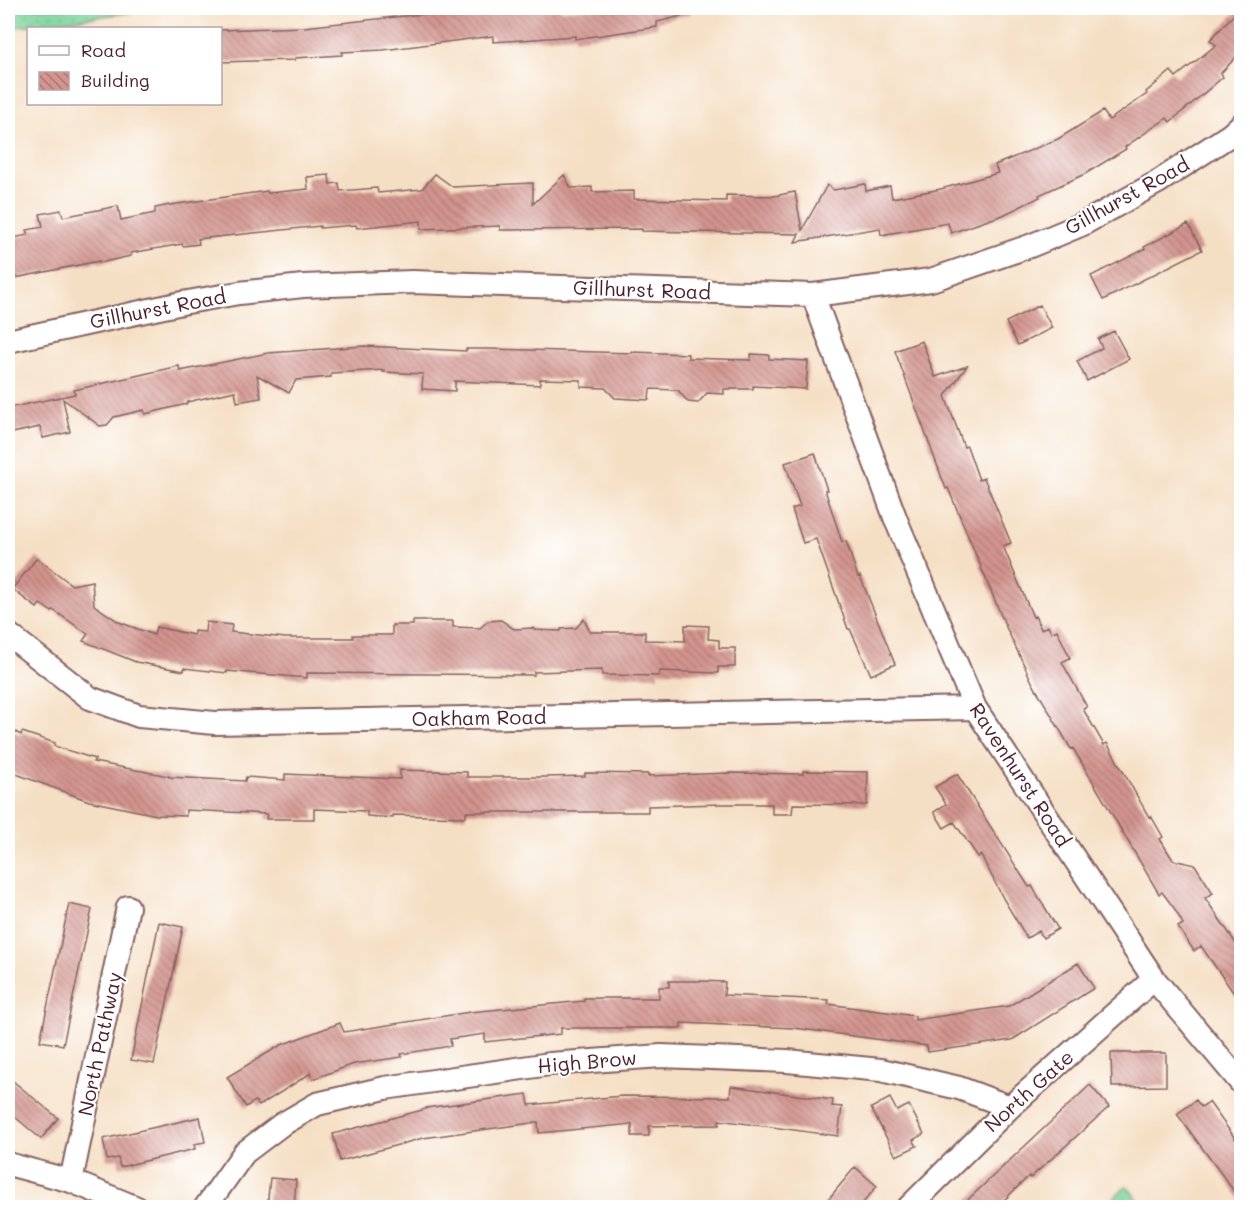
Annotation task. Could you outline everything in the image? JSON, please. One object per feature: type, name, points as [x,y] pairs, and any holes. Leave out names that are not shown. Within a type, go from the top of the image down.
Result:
[{"type":"street","name":"Gillhurst Road","points":[[8,341],[182,303],[239,293],[303,286],[412,282],[813,295],[931,280],[1030,246],[1083,224],[1158,182],[1230,135],[1242,124]]},
{"type":"street","name":"Ravenhurst Road","points":[[813,295],[896,520],[975,708],[1154,979],[1242,1084]]},
{"type":"street","name":"Oakham Road","points":[[8,634],[90,698],[139,716],[215,723],[975,708]]},
{"type":"street","name":"North Pathway","points":[[71,1181],[128,908]]},
{"type":"street","name":"North Gate","points":[[908,1208],[1010,1107],[1154,979]]},
{"type":"street","name":"High Brow","points":[[205,1208],[244,1153],[281,1125],[317,1104],[385,1088],[539,1065],[661,1056],[787,1061],[881,1070],[958,1088],[1010,1107]]},
{"type":"street","points":[[8,1164],[71,1181],[137,1208]]},
{"type":"green space","points":[[8,8],[168,8],[8,28]]},
{"type":"green space","points":[[1127,1186],[1143,1207],[1102,1207]]},
{"type":"building","points":[[481,8],[482,10],[522,8],[522,10],[560,8],[560,10],[689,8],[690,14],[657,22],[657,27],[575,39],[575,36],[493,42],[493,36],[383,50],[342,52],[342,55],[295,58],[295,60],[222,62],[222,30],[304,27]]},
{"type":"building","points":[[1240,8],[1242,51],[1221,73],[1223,77],[1170,122],[1167,118],[1125,147],[1126,149],[1085,174],[1039,195],[1040,197],[1003,215],[951,233],[948,223],[881,235],[880,228],[795,242],[799,234],[642,231],[642,229],[500,230],[500,226],[421,229],[421,221],[357,228],[356,225],[320,228],[320,226],[198,239],[199,244],[183,246],[182,244],[131,253],[131,256],[99,263],[99,261],[15,278],[13,266],[8,268],[8,239],[28,235],[27,230],[43,227],[40,214],[61,210],[63,217],[118,206],[121,220],[155,213],[155,208],[170,205],[267,191],[268,193],[308,189],[307,177],[329,175],[330,184],[339,183],[340,191],[377,188],[378,193],[422,189],[435,174],[453,187],[533,183],[533,204],[564,175],[571,188],[592,187],[592,192],[634,191],[634,199],[726,201],[726,195],[774,196],[795,192],[802,230],[827,185],[834,190],[865,184],[866,191],[890,186],[892,198],[941,189],[998,173],[995,165],[1058,139],[1103,111],[1109,120],[1147,94],[1146,92],[1171,71],[1176,77],[1216,45],[1210,40]]},
{"type":"building","points":[[1188,224],[1202,250],[1103,300],[1091,276]]},
{"type":"building","points":[[1040,305],[1052,328],[1018,345],[1006,322]]},
{"type":"building","points":[[1114,331],[1129,359],[1087,381],[1077,361],[1102,348],[1098,339]]},
{"type":"building","points":[[922,341],[935,377],[967,366],[945,396],[964,447],[967,446],[979,480],[984,478],[1011,543],[1003,546],[1033,617],[1035,616],[1041,629],[1048,626],[1051,633],[1057,630],[1070,658],[1062,662],[1087,707],[1083,709],[1104,745],[1107,743],[1149,817],[1151,816],[1163,837],[1160,839],[1173,860],[1195,865],[1213,893],[1205,898],[1242,952],[1242,1005],[1201,946],[1194,951],[1178,927],[1183,924],[1174,908],[1162,892],[1159,894],[1033,684],[1006,627],[948,488],[946,489],[895,351]]},
{"type":"building","points":[[364,346],[466,351],[466,349],[490,349],[688,354],[688,358],[751,360],[751,354],[769,355],[769,359],[808,361],[806,389],[753,386],[753,389],[724,389],[724,394],[707,393],[698,403],[688,402],[678,390],[650,389],[649,400],[615,398],[605,388],[581,387],[581,380],[540,379],[540,385],[455,381],[455,391],[422,389],[423,374],[383,372],[384,370],[331,373],[331,377],[296,380],[289,393],[257,375],[261,398],[237,402],[235,391],[145,414],[144,410],[114,417],[107,425],[100,426],[63,399],[70,432],[43,438],[40,427],[8,434],[8,408],[75,394],[74,390],[179,366],[180,371],[268,353]]},
{"type":"building","points":[[815,453],[842,542],[846,541],[858,577],[860,576],[895,664],[871,675],[848,629],[816,539],[803,543],[792,509],[800,506],[785,463]]},
{"type":"building","points":[[37,558],[72,585],[92,581],[94,605],[119,622],[154,635],[156,627],[194,635],[194,631],[205,632],[206,622],[232,625],[231,632],[285,638],[353,638],[353,635],[392,635],[392,625],[413,625],[413,621],[453,621],[453,627],[480,628],[488,621],[501,620],[514,629],[533,628],[561,631],[561,629],[576,628],[584,619],[590,632],[645,632],[645,640],[685,641],[685,625],[709,626],[708,639],[719,640],[719,648],[735,648],[735,667],[718,667],[718,673],[659,671],[659,676],[602,675],[602,670],[534,672],[534,675],[307,673],[307,678],[184,668],[184,671],[136,662],[83,641],[88,634],[53,610],[52,612],[40,604],[37,608],[12,589]]},
{"type":"building","points":[[8,728],[21,735],[22,732],[55,743],[54,746],[95,759],[93,762],[169,777],[245,781],[246,777],[285,780],[285,774],[400,779],[400,770],[467,772],[467,777],[585,776],[585,773],[649,774],[648,776],[729,773],[803,774],[803,771],[868,772],[867,805],[793,804],[792,814],[772,814],[772,804],[721,804],[648,806],[648,812],[466,812],[466,817],[393,815],[393,818],[367,816],[367,811],[314,809],[314,819],[266,819],[267,814],[186,810],[186,816],[157,815],[89,801],[8,771]]},
{"type":"building","points":[[957,774],[1058,929],[1043,938],[1039,931],[1027,938],[981,855],[978,857],[954,822],[944,828],[934,812],[946,804],[935,787]]},
{"type":"building","points":[[69,904],[92,909],[63,1045],[40,1041]]},
{"type":"building","points":[[159,922],[183,927],[154,1064],[131,1060]]},
{"type":"building","points":[[1078,963],[1094,988],[1012,1040],[928,1052],[927,1046],[794,1028],[681,1023],[681,1028],[561,1028],[561,1034],[485,1042],[485,1034],[450,1039],[451,1046],[401,1054],[402,1057],[354,1064],[313,1079],[311,1073],[259,1106],[255,1101],[246,1107],[227,1077],[281,1045],[340,1023],[344,1032],[470,1012],[584,1001],[584,998],[659,998],[659,987],[669,987],[669,981],[725,982],[724,995],[829,1000],[828,1004],[915,1016],[915,1020],[1009,1006]]},
{"type":"building","points":[[1111,1053],[1166,1053],[1166,1086],[1112,1087]]},
{"type":"building","points":[[8,1077],[58,1118],[41,1139],[8,1111]]},
{"type":"building","points":[[1090,1085],[1109,1107],[1030,1178],[1029,1176],[996,1208],[959,1208]]},
{"type":"building","points":[[731,1086],[833,1100],[832,1106],[842,1107],[838,1136],[719,1120],[719,1125],[649,1126],[649,1136],[632,1136],[632,1124],[539,1133],[538,1122],[423,1138],[340,1161],[333,1134],[426,1108],[527,1094],[529,1105],[622,1096],[730,1097]]},
{"type":"building","points":[[890,1098],[897,1111],[909,1105],[924,1134],[913,1140],[917,1146],[896,1156],[871,1108]]},
{"type":"building","points":[[1196,1100],[1201,1107],[1209,1102],[1242,1148],[1242,1202],[1177,1114]]},
{"type":"building","points":[[200,1117],[205,1142],[194,1144],[195,1149],[120,1167],[118,1158],[107,1160],[103,1139]]},
{"type":"building","points":[[855,1167],[877,1186],[859,1208],[821,1208]]},
{"type":"building","points":[[270,1178],[296,1180],[294,1208],[267,1208]]}]
